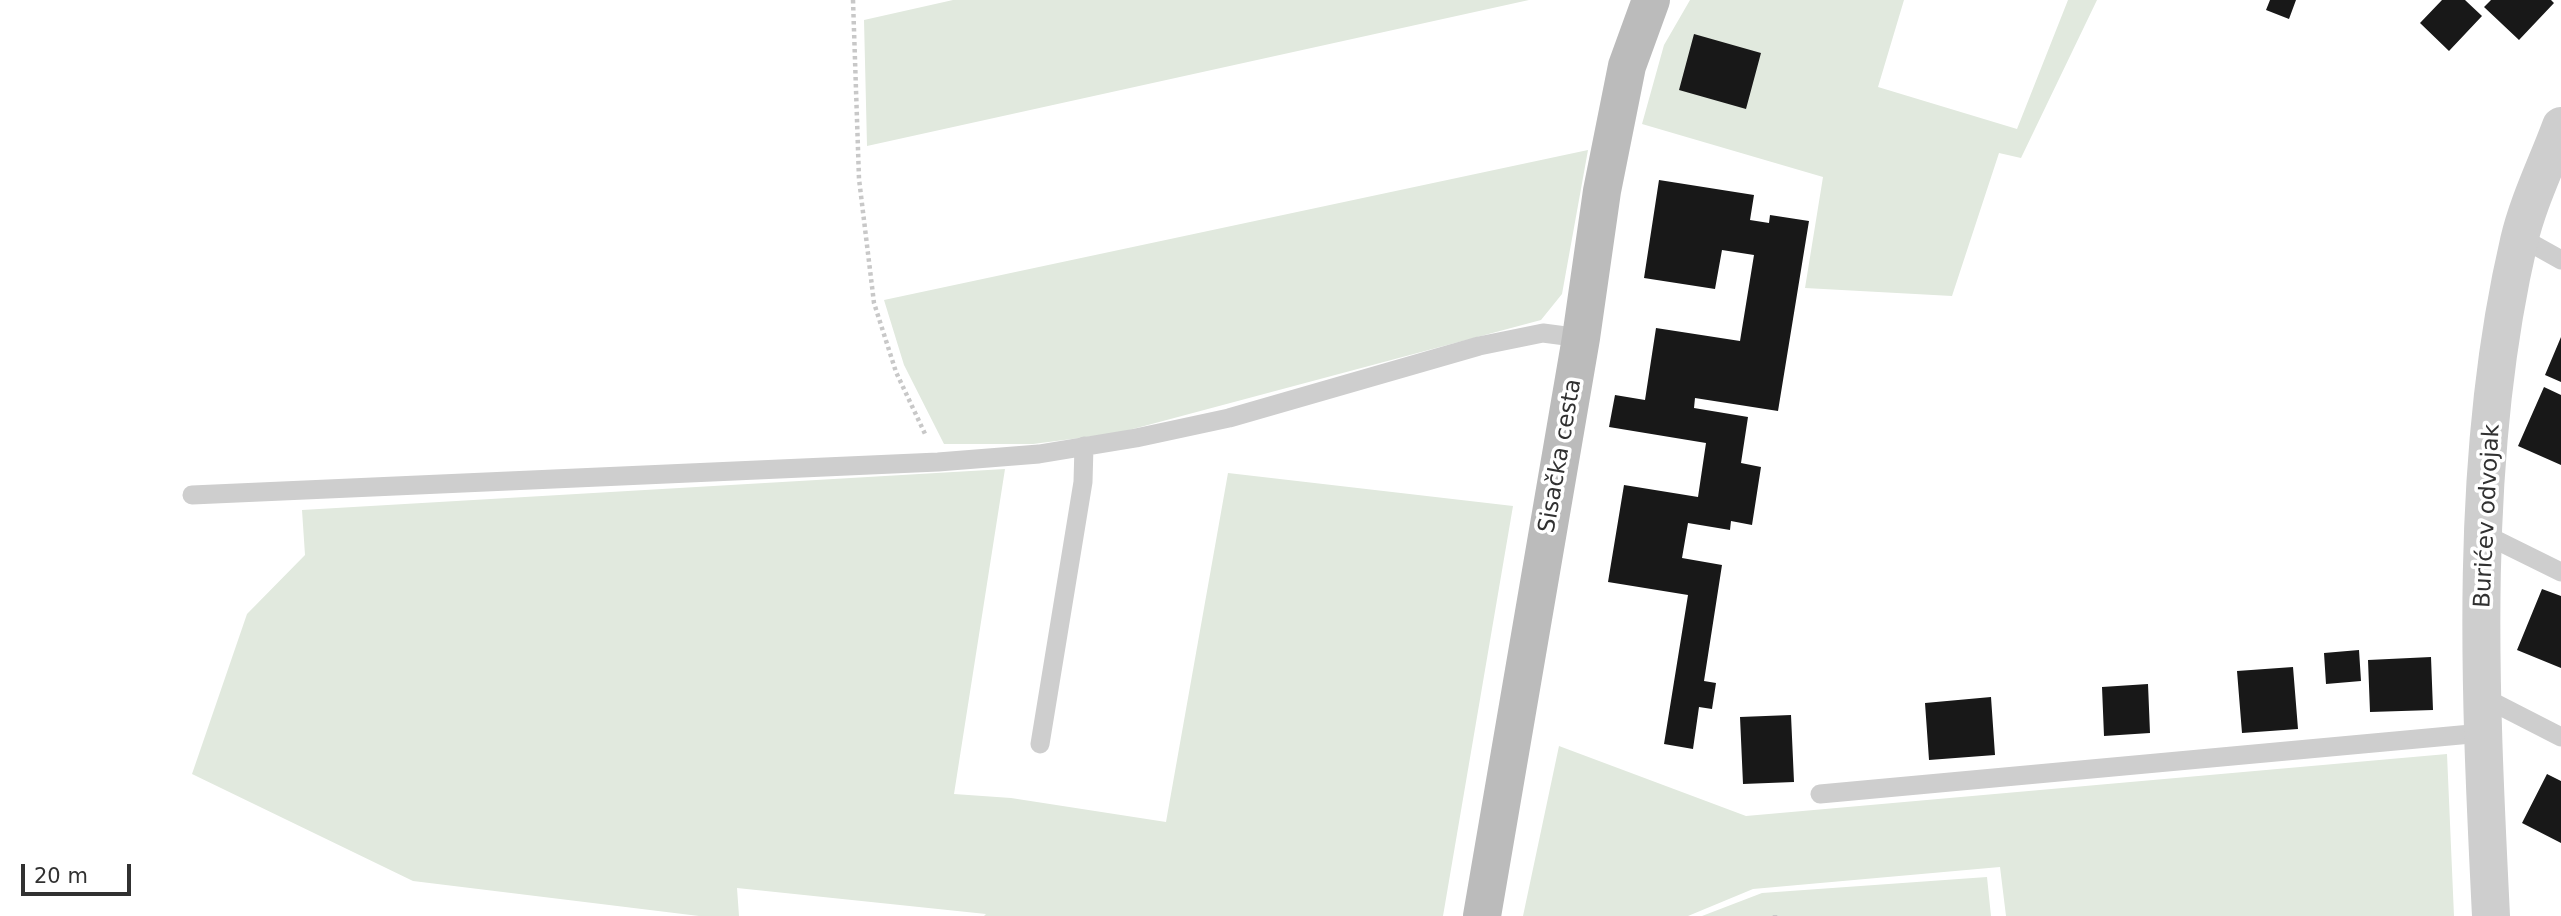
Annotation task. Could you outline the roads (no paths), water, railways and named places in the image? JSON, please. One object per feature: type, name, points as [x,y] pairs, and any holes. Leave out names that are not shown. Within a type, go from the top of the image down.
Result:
[{"type":"main road","name":"Sisačka cesta","points":[[1482,916],[1581,338],[1602,191],[1627,66],[1651,0]]},
{"type":"street","name":"Burićev odvojak","points":[[2491,916],[2482,715],[2484,534],[2498,341],[2520,237],[2561,126]]},
{"type":"lane","points":[[2520,237],[2561,261]]},
{"type":"lane","points":[[192,495],[938,462],[1039,454],[1228,418],[1492,344],[1543,333],[1581,338]]},
{"type":"lane","points":[[1040,744],[1083,482],[1084,446]]},
{"type":"lane","points":[[2484,534],[2561,572]]},
{"type":"lane","points":[[1820,794],[2482,715],[2561,737]]}]
